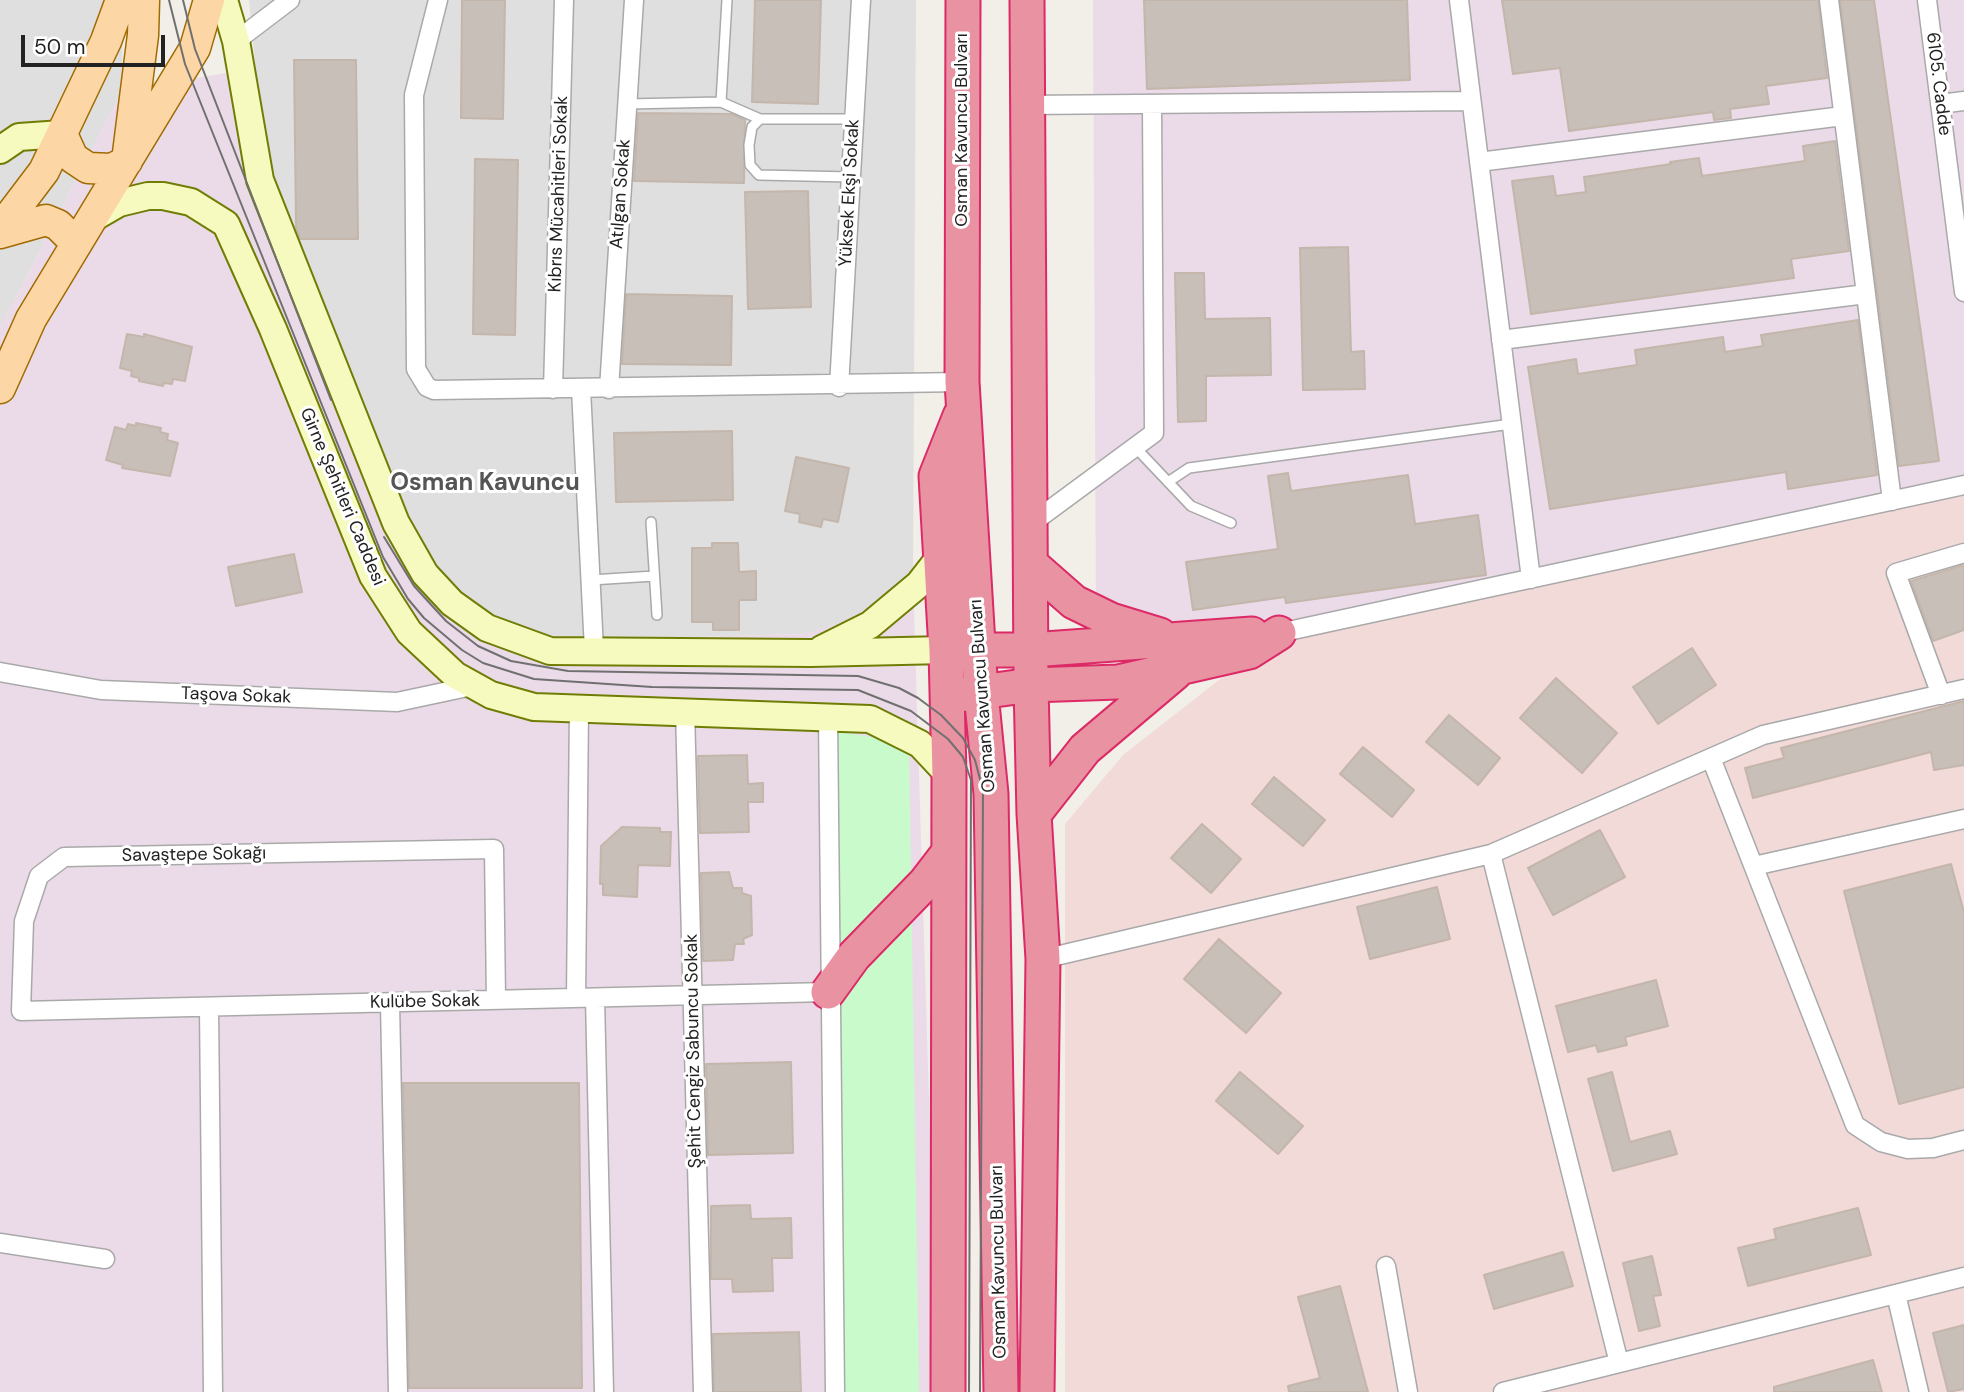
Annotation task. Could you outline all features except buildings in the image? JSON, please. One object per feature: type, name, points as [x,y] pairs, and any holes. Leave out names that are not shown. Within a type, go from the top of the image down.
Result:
[{"type":"highway","name":"Osman Kavuncu Bulvarı","points":[[963,0],[963,650],[981,693],[991,794],[1001,1392]]},
{"type":"highway","name":"Osman Kavuncu Bulvarı","points":[[1027,0],[1031,685],[1034,814],[1043,959],[1037,1392]]},
{"type":"highway","points":[[948,1392],[948,696],[963,650],[940,557],[936,476],[962,395]]},
{"type":"highway","points":[[1032,565],[1074,602],[1178,655]]},
{"type":"highway","points":[[963,650],[1178,655],[1249,652],[1279,633]]},
{"type":"highway","points":[[948,696],[1031,685],[1118,682],[1178,655]]},
{"type":"highway","points":[[1034,814],[1085,749],[1178,655]]},
{"type":"highway","points":[[828,992],[854,956],[904,906],[948,853]]},
{"type":"main road","points":[[0,231],[44,171],[106,41],[121,0]]},
{"type":"main road","points":[[127,161],[145,0]]},
{"type":"main road","points":[[0,388],[31,319],[195,48],[209,0]]},
{"type":"main road","points":[[62,134],[73,158],[88,168],[112,169],[127,161]]},
{"type":"main road","points":[[0,231],[46,220],[58,225],[76,243]]},
{"type":"street","points":[[225,0],[236,41],[260,180],[387,503],[414,559],[452,603],[487,628],[550,651],[811,653],[963,650]]},
{"type":"street","points":[[236,41],[290,0]]},
{"type":"street","points":[[438,0],[414,94],[416,369],[422,381],[434,390],[839,387],[962,395]]},
{"type":"street","name":"Kıbrıs Mücahitleri Sokak","points":[[553,389],[565,0]]},
{"type":"street","name":"Atılgan Sokak","points":[[609,389],[634,0]]},
{"type":"street","name":"Yüksek Ekşi Sokak","points":[[839,387],[861,0]]},
{"type":"street","points":[[1459,0],[1531,579]]},
{"type":"street","points":[[1829,0],[1892,501]]},
{"type":"street","name":"6105. Cadde","points":[[1927,0],[1964,285]]},
{"type":"street","points":[[1027,105],[1471,101]]},
{"type":"street","points":[[1940,104],[1964,101]]},
{"type":"street","points":[[1032,523],[1154,433],[1152,104]]},
{"type":"street","points":[[1479,162],[1843,116]]},
{"type":"street","points":[[6,141],[62,134]]},
{"type":"street","name":"Girne Şehitleri Caddesi","points":[[93,218],[119,203],[148,196],[163,196],[191,202],[226,224],[273,329],[379,587],[396,616],[423,648],[472,686],[512,702],[534,707],[685,710],[870,719],[920,744],[949,775]]},
{"type":"street","points":[[1501,340],[1866,294]]},
{"type":"street","points":[[581,389],[594,650]]},
{"type":"street","points":[[1279,633],[1964,485]]},
{"type":"street","points":[[1941,695],[1896,573],[1964,553]]},
{"type":"street","points":[[811,653],[870,625],[919,584],[940,557]]},
{"type":"street","name":"Taşova Sokak","points":[[0,672],[101,690],[397,702],[472,686]]},
{"type":"street","points":[[1043,959],[1491,854],[1763,735],[1964,689]]},
{"type":"street","points":[[576,998],[579,709]]},
{"type":"street","name":"Şehit Cengiz Sabuncu Sokak","points":[[685,710],[703,1392]]},
{"type":"street","points":[[828,716],[828,992],[835,1392]]},
{"type":"street","points":[[1711,758],[1854,1125],[1881,1142],[1908,1149],[1933,1148],[1964,1140]]},
{"type":"street","points":[[1754,866],[1964,819]]},
{"type":"street","name":"Savaştepe Sokağı","points":[[21,1012],[23,939],[28,903],[39,876],[64,857],[494,849],[496,1000]]},
{"type":"street","points":[[1491,854],[1619,1363]]},
{"type":"street","name":"Kulübe Sokak","points":[[21,1012],[828,992]]},
{"type":"street","points":[[595,998],[604,1392]]},
{"type":"street","points":[[390,1003],[398,1392]]},
{"type":"street","points":[[209,1007],[213,1392]]},
{"type":"street","points":[[0,1242],[105,1259]]},
{"type":"street","points":[[1386,1266],[1408,1392]]},
{"type":"street","points":[[1503,1392],[1964,1277]]},
{"type":"street","points":[[1896,1294],[1919,1392]]},
{"type":"lane","points":[[721,102],[727,0]]},
{"type":"lane","points":[[627,104],[721,102],[760,119],[855,119]]},
{"type":"lane","points":[[760,119],[752,127],[749,145],[750,165],[755,173],[763,176],[851,177]]},
{"type":"lane","points":[[1168,482],[1189,468],[1504,425]]},
{"type":"lane","points":[[1135,447],[1191,506],[1231,523]]},
{"type":"lane","points":[[651,522],[657,615]]},
{"type":"lane","points":[[591,580],[654,576]]},
{"type":"shaded area","points":[[0,0],[123,0],[122,91],[0,328]]},
{"type":"shaded area","points":[[249,0],[916,0],[913,579],[880,606],[841,625],[803,634],[549,641],[528,635],[470,604],[424,559],[281,205],[270,169],[258,96]]},
{"type":"shaded area","points":[[1093,0],[1964,0],[1964,491],[1279,633],[1096,623]]},
{"type":"shaded area","points":[[255,68],[270,169],[281,205],[387,481],[438,575],[488,616],[549,641],[803,634],[861,617],[913,579],[938,1392],[0,1392],[0,328],[122,91]]},
{"type":"shaded area","points":[[1964,491],[1964,1392],[1065,1392],[1065,824],[1123,755],[1279,633]]},
{"type":"green space","points":[[837,731],[909,744],[919,1392],[842,1392]]},
{"type":"tram line","points":[[169,0],[185,64],[383,557],[408,599],[424,618],[462,650],[483,663],[534,679],[652,687],[858,690],[911,711],[948,739],[963,757],[971,780],[969,1392]]},
{"type":"tram line","points":[[183,0],[195,49],[331,400]]},
{"type":"tram line","points":[[384,537],[414,586],[446,621],[478,646],[511,661],[568,671],[858,676],[899,688],[918,698],[941,715],[963,738],[975,760],[983,791],[980,1392]]},
{"type":"district","name":"Osman Kavuncu","points":[[485,484]]}]
